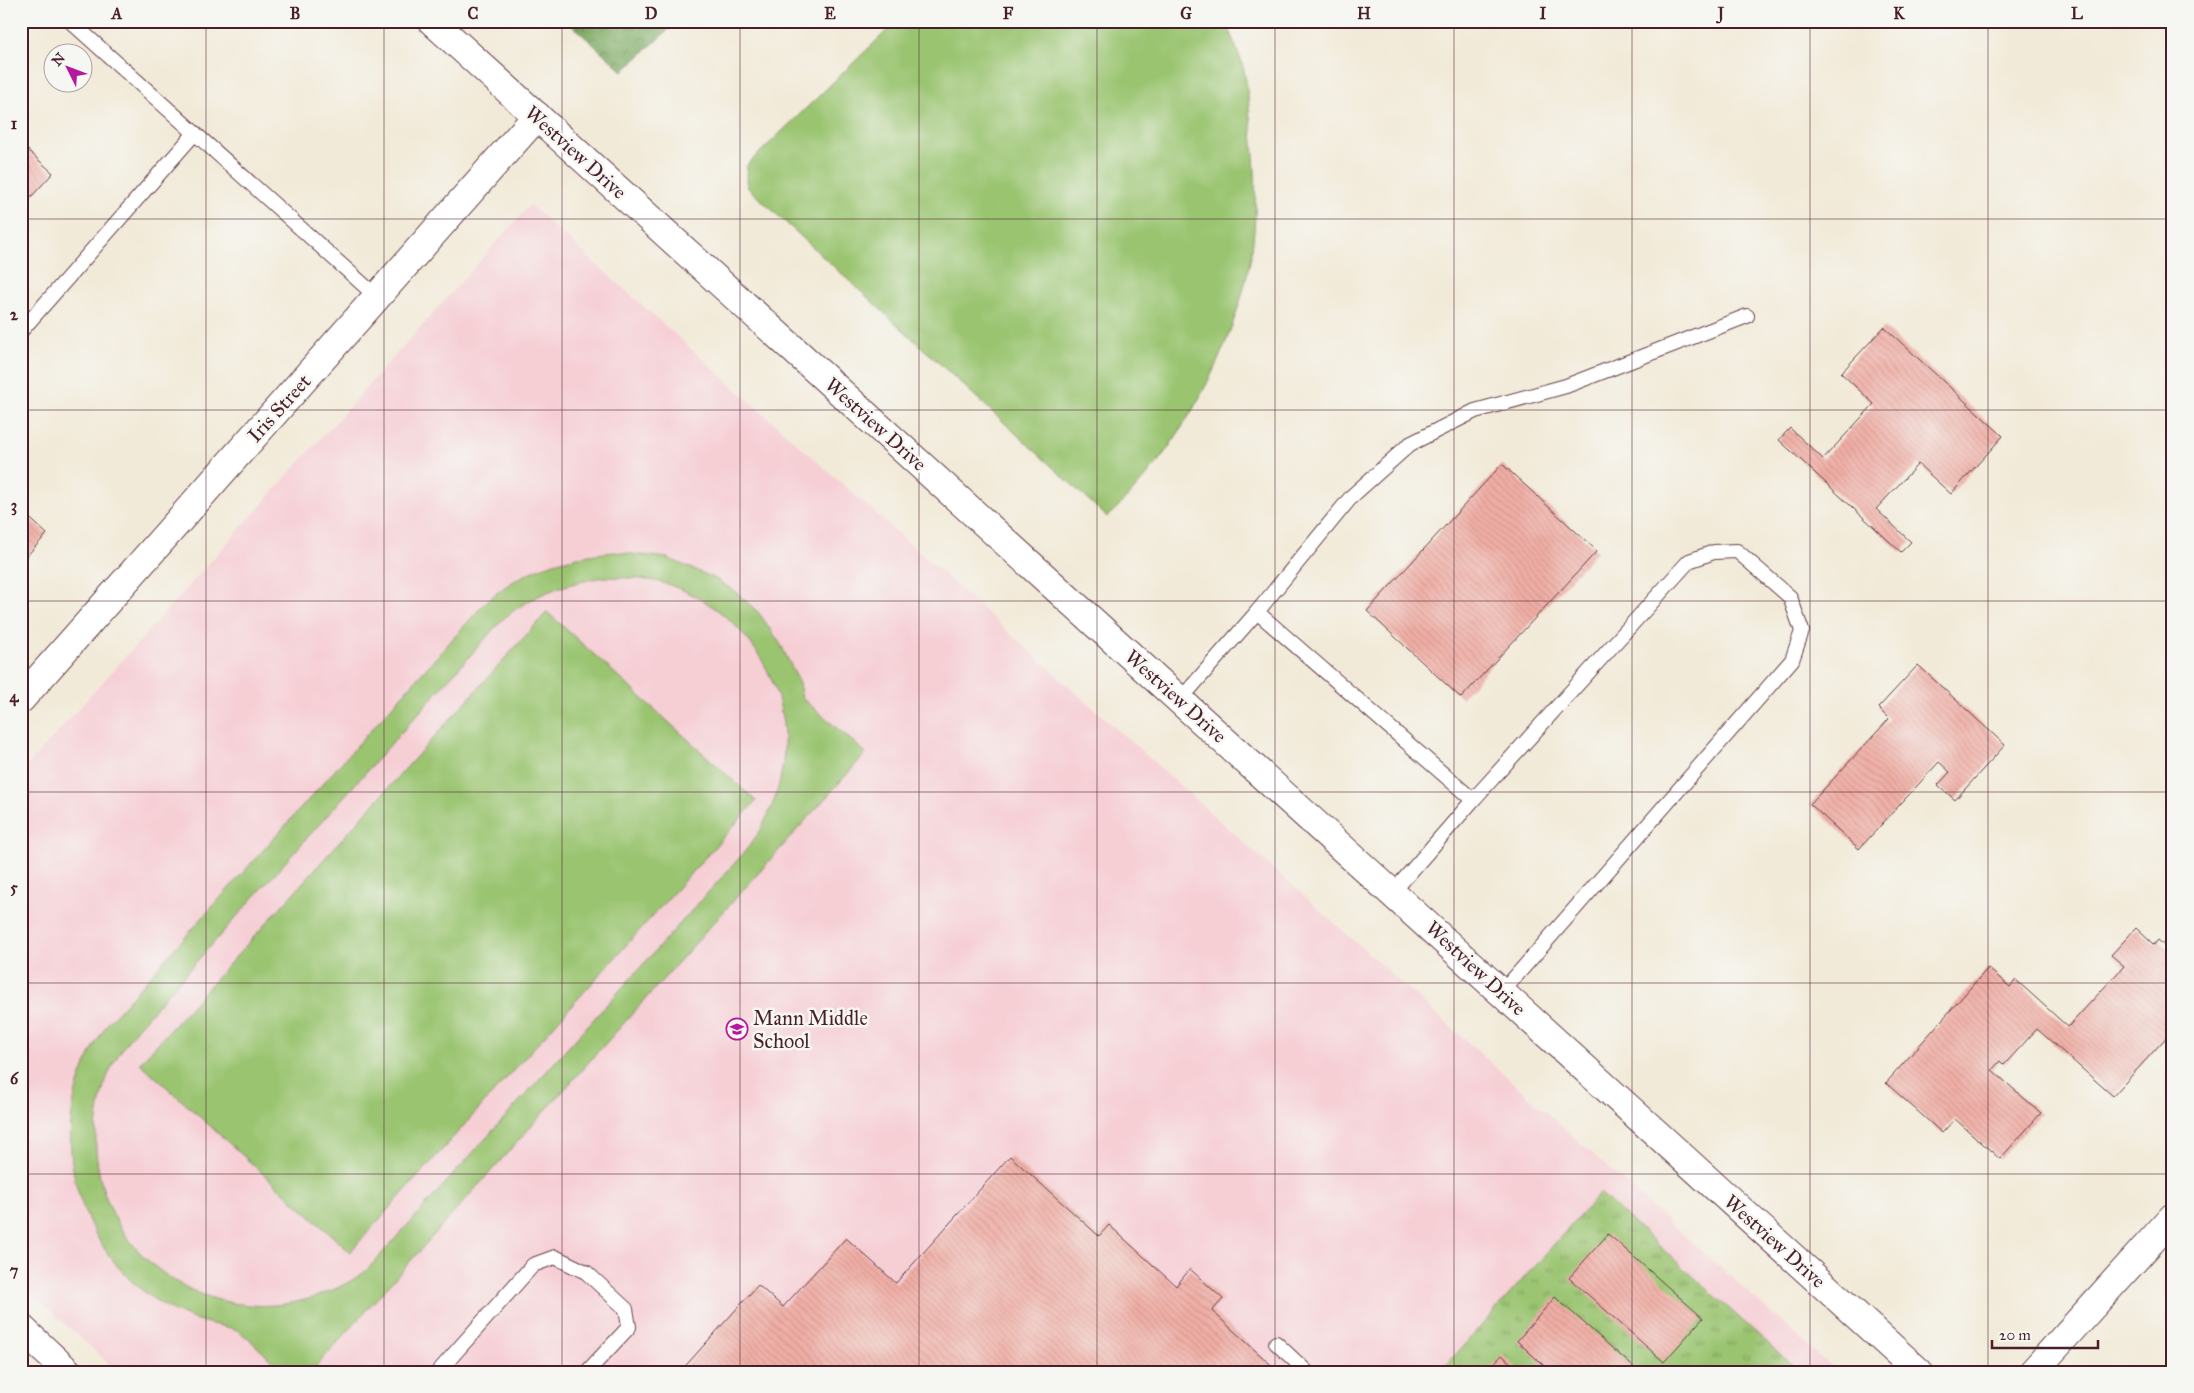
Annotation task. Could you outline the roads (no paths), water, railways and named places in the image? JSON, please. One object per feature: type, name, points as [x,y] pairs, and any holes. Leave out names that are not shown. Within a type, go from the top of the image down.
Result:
[{"type":"street","name":"Westview Drive","points":[[432,21],[1393,892],[1919,1372]]},
{"type":"street","name":"Iris Street","points":[[21,699],[537,116]]},
{"type":"street","points":[[2034,1372],[2173,1217]]},
{"type":"street","points":[[21,1328],[68,1372]]},
{"type":"lane","points":[[70,21],[377,298]]},
{"type":"lane","points":[[21,331],[195,133]]},
{"type":"lane","points":[[1180,700],[1257,612],[1352,496],[1410,444],[1475,411],[1566,386],[1747,316]]},
{"type":"lane","points":[[1393,892],[1473,800],[1690,561],[1714,552],[1737,551],[1790,597],[1802,631],[1792,660],[1502,992]]},
{"type":"lane","points":[[1257,612],[1473,800]]},
{"type":"lane","points":[[438,1372],[533,1265],[555,1257],[586,1272],[626,1309],[629,1327],[587,1372]]},
{"type":"lane","points":[[1276,1343],[1307,1372]]},
{"type":"place","name":"Mann Middle School","points":[[737,1029]]}]
